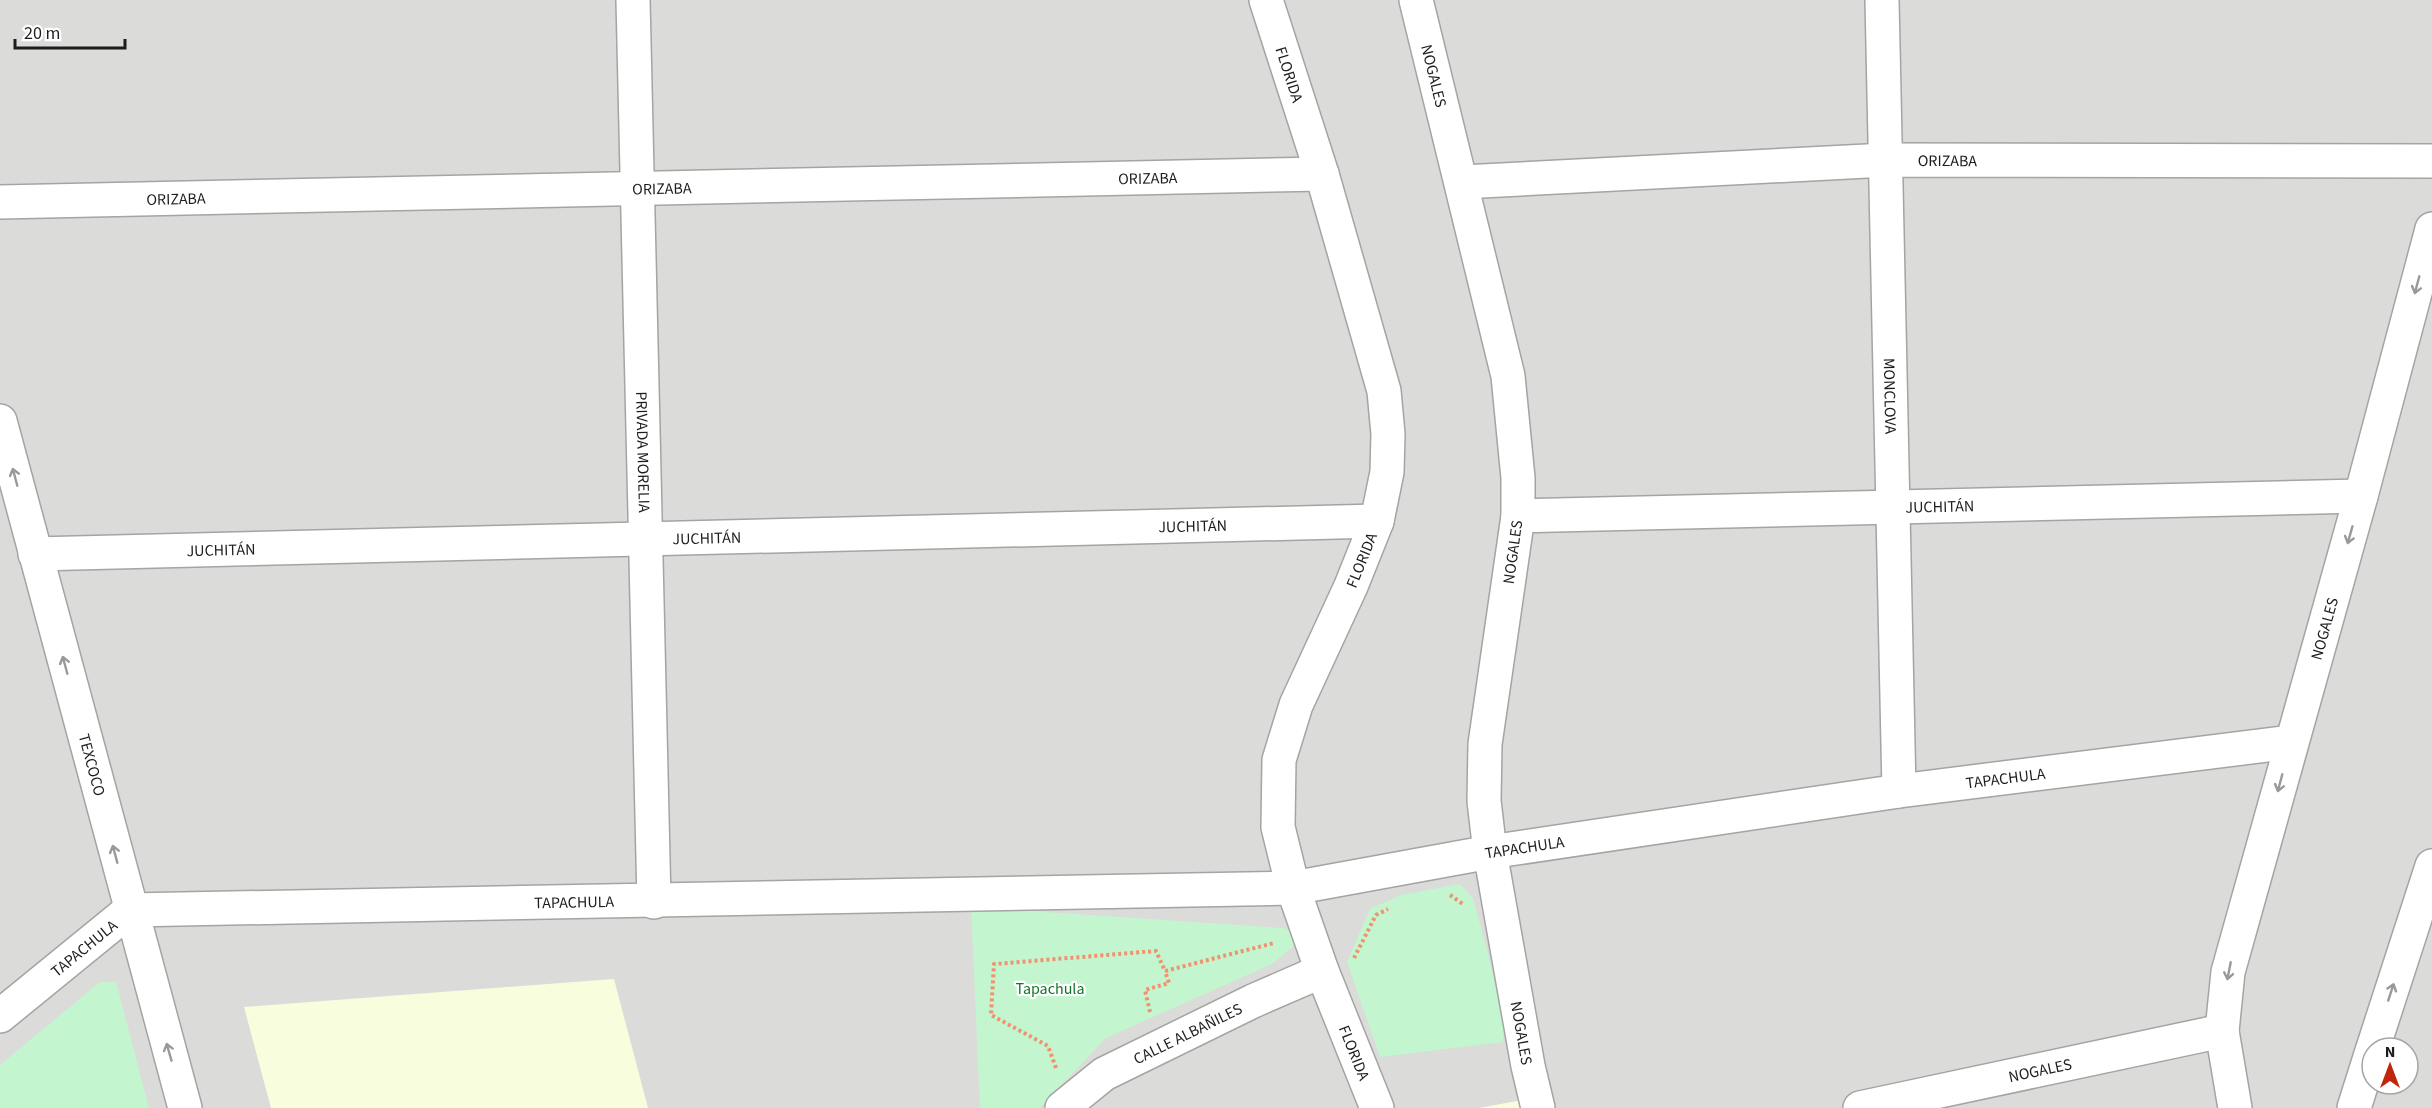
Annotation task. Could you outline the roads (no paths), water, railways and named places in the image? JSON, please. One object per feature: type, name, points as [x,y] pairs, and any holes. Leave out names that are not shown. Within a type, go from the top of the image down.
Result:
[{"type":"street","name":"PRIVADA MORELIA","points":[[633,0],[654,902]]},
{"type":"street","name":"FLORIDA","points":[[1266,0],[1322,174],[1384,391],[1388,434],[1387,472],[1377,521],[1351,586],[1296,705],[1279,760],[1278,827],[1293,888],[1308,934],[1337,967],[1377,1108]]},
{"type":"street","name":"NOGALES","points":[[1416,0],[1508,375],[1518,478],[1518,516],[1485,744],[1484,801],[1490,852],[1528,1066],[1539,1108]]},
{"type":"street","name":"MONCLOVA","points":[[1882,0],[1899,791]]},
{"type":"street","name":"ORIZABA","points":[[1462,182],[1886,160],[2432,161]]},
{"type":"street","name":"ORIZABA","points":[[0,202],[1322,174]]},
{"type":"street","name":"NOGALES","points":[[2235,1108],[2222,1031],[2228,972],[2361,496],[2432,229]]},
{"type":"street","name":"TEXCOCO","points":[[0,421],[185,1108]]},
{"type":"street","name":"JUCHITÁN","points":[[1518,516],[2361,496]]},
{"type":"street","name":"JUCHITÁN","points":[[35,554],[1377,521]]},
{"type":"street","name":"TAPACHULA","points":[[0,1016],[130,910],[654,902],[1293,888],[1490,852],[1899,791],[2291,742]]},
{"type":"street","points":[[2377,1036],[2432,866]]},
{"type":"street","name":"CALLE ALBAÑILES","points":[[1062,1108],[1104,1074],[1243,1005],[1337,967]]},
{"type":"street","name":"NOGALES","points":[[1860,1108],[2222,1031]]},
{"type":"street","points":[[2354,1108],[2360,1089]]},
{"type":"park label","name":"Tapachula","points":[[1050,988]]}]
